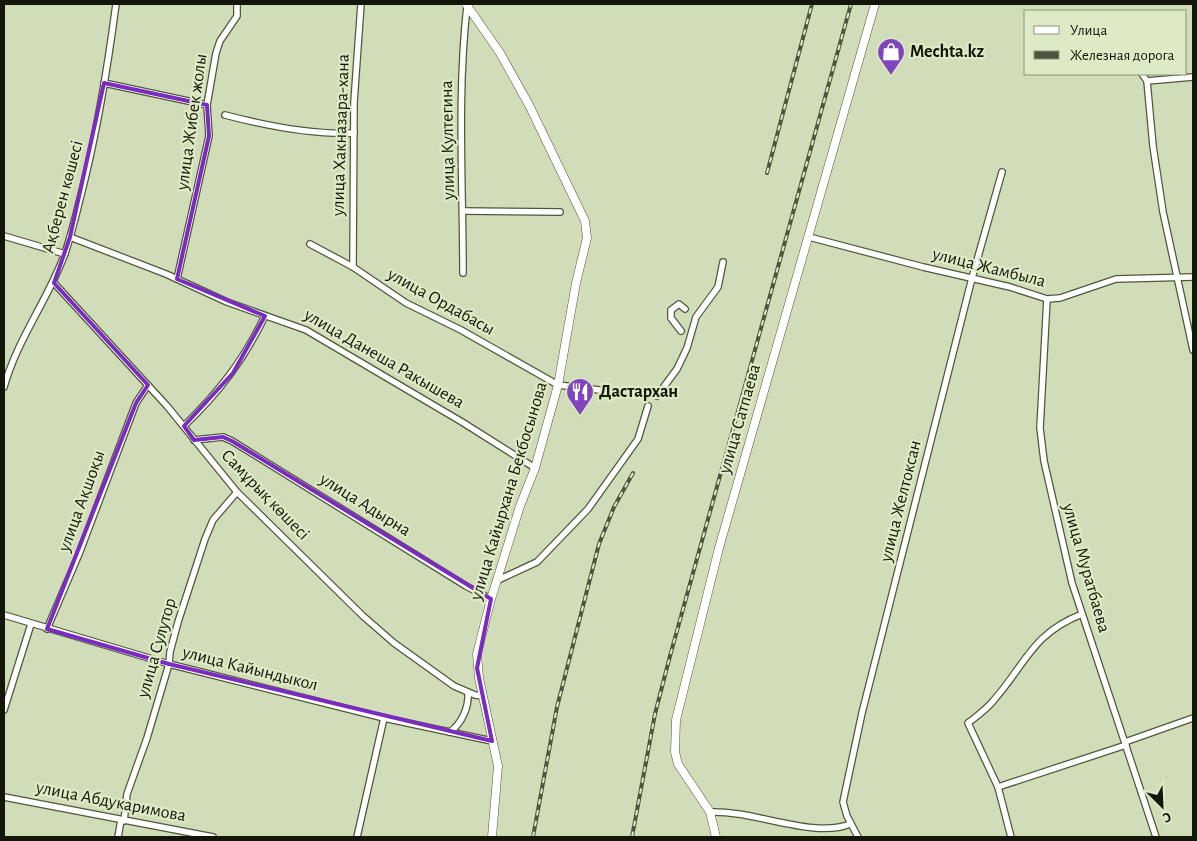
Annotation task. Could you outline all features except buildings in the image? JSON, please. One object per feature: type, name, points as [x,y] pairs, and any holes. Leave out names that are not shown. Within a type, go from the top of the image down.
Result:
[{"type":"street","name":"Ақберен көшесі","points":[[4,387],[12,360],[54,282],[70,237],[89,163],[116,4]]},
{"type":"street","name":"улица Жибек жолы","points":[[177,278],[209,136],[207,105],[216,53],[220,41],[237,16],[237,4]]},
{"type":"street","name":"улица Хакназара-хана","points":[[353,267],[354,102],[361,4]]},
{"type":"street","name":"улица Сатпаева","points":[[716,837],[710,812],[678,764],[674,745],[676,720],[719,548],[875,4]]},
{"type":"street","name":"улица Култегина","points":[[464,273],[464,211],[460,124],[463,44],[467,5]]},
{"type":"street","name":"улица Кайырхана Бекбосынова","points":[[467,5],[496,46],[529,105],[585,221],[587,238],[576,283],[558,385],[535,468],[520,506],[496,581],[477,654],[482,696],[498,766],[492,837]]},
{"type":"street","points":[[1143,75],[1147,81],[1161,203],[1193,350]]},
{"type":"street","points":[[1147,81],[1193,77]]},
{"type":"street","points":[[104,83],[207,105]]},
{"type":"street","points":[[225,116],[260,124],[332,134],[354,133]]},
{"type":"street","name":"улица Желтоксан","points":[[858,837],[850,824],[843,802],[862,713],[972,278],[1002,172]]},
{"type":"street","points":[[464,211],[560,212]]},
{"type":"street","points":[[4,236],[65,254]]},
{"type":"street","name":"улица Данеша Ракышева","points":[[70,237],[177,278],[199,291],[306,330],[462,422],[535,468]]},
{"type":"street","name":"улица Жамбыла","points":[[809,237],[1047,299],[1060,298],[1116,279],[1193,277]]},
{"type":"street","name":"улица Ордабасы","points":[[310,244],[353,267],[406,304],[461,330],[558,385]]},
{"type":"street","points":[[658,396],[678,369],[687,348],[696,317],[718,287],[722,262]]},
{"type":"street","name":"Самұрық көшесі","points":[[54,282],[184,426],[237,492],[363,616],[394,644],[454,686],[468,693],[482,696]]},
{"type":"street","name":"улица Муратбаева","points":[[1047,299],[1040,428],[1044,461],[1061,541],[1082,614],[1156,837]]},
{"type":"street","points":[[681,331],[670,318],[671,310],[679,304],[685,309]]},
{"type":"street","points":[[184,426],[212,399],[233,373],[249,349],[266,316]]},
{"type":"street","points":[[4,358],[12,360]]},
{"type":"street","name":"улица Ақшоқы","points":[[48,629],[132,412],[148,385]]},
{"type":"street","points":[[558,385],[624,393]]},
{"type":"street","points":[[496,581],[537,562],[588,509],[638,438],[648,406]]},
{"type":"street","name":"улица Адырна","points":[[194,440],[223,437],[232,441],[466,586],[491,598]]},
{"type":"street","name":"улица Сулутор","points":[[118,837],[127,794],[147,738],[169,664],[176,629],[205,539],[213,520],[237,492]]},
{"type":"street","points":[[1011,837],[998,787],[968,723],[993,702],[1036,643],[1052,628],[1082,614]]},
{"type":"street","name":"улица Кайындыкол","points":[[4,615],[169,664],[384,718],[492,740]]},
{"type":"street","points":[[4,710],[31,624]]},
{"type":"street","points":[[450,732],[459,724],[464,715],[468,693]]},
{"type":"street","points":[[356,837],[384,718]]},
{"type":"street","points":[[998,787],[1126,744],[1193,718]]},
{"type":"street","name":"улица Абдукаримова","points":[[4,797],[213,837]]},
{"type":"street","points":[[710,812],[730,811],[826,830],[850,824]]},
{"type":"highlighted area","points":[[104,83],[207,105],[209,136],[177,279],[265,316],[233,373],[184,426],[194,440],[223,437],[232,441],[491,599],[477,668],[492,741],[169,664],[47,629],[136,403],[148,385],[54,283],[70,237]]},
{"type":"railway","points":[[767,173],[812,4]]},
{"type":"railway","points":[[632,837],[655,714],[670,656],[851,4]]},
{"type":"railway","points":[[533,837],[557,707],[599,544],[614,507],[633,473]]},
{"type":"place","name":"Mechta.kz","points":[[891,76]]},
{"type":"place","name":"Дастархан","points":[[580,416]]}]
